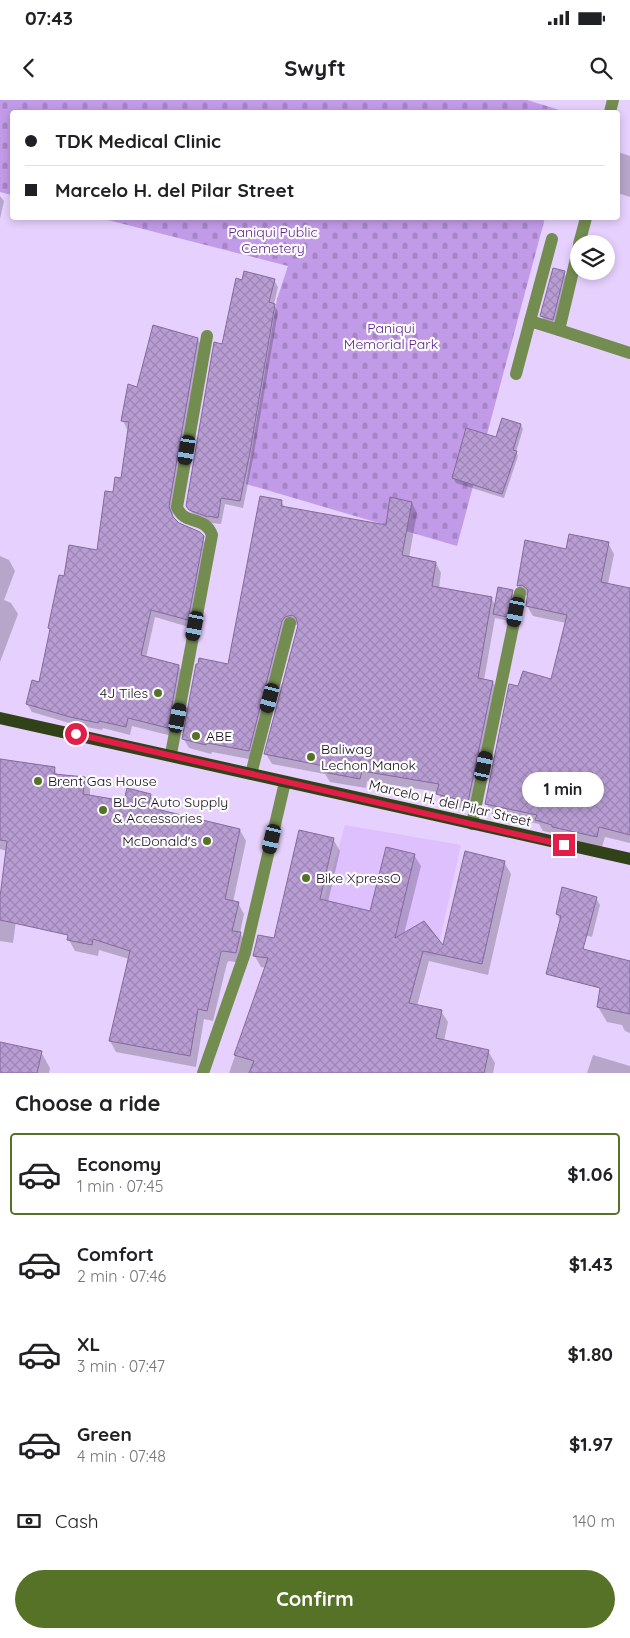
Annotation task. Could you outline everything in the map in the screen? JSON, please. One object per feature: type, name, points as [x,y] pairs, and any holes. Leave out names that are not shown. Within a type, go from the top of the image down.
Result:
[{"type":"main road","name":"Marcelo H. del Pilar Street","points":[[0,718],[171,754],[285,782],[630,859]]},
{"type":"street","points":[[582,235],[585,220]]},
{"type":"street","points":[[516,374],[552,239]]},
{"type":"street","points":[[559,330],[571,280]]},
{"type":"street","points":[[530,321],[630,353]]},
{"type":"street","points":[[171,754],[212,535],[209,527],[202,522],[179,514],[176,507],[207,336]]},
{"type":"street","points":[[472,824],[520,593]]},
{"type":"street","points":[[251,774],[290,623]]},
{"type":"street","points":[[203,1073],[245,953],[285,782]]},
{"type":"shaded area","points":[[345,825],[461,845],[436,957],[315,931]]},
{"type":"green space","points":[[0,100],[527,100],[560,110],[10,110],[10,194],[0,192]]},
{"type":"green space","name":"Paniqui Memorial Park","points":[[108,220],[544,220],[457,546],[246,484],[277,299],[288,266]]},
{"type":"building","points":[[553,268],[565,271],[553,320],[540,316]]},
{"type":"building","points":[[244,271],[275,279],[269,302],[275,304],[240,501],[221,498],[218,518],[208,517],[189,510],[186,506],[214,342],[222,344],[236,278],[242,280]]},
{"type":"building","points":[[153,325],[198,338],[169,506],[173,517],[179,523],[200,532],[204,536],[188,620],[151,610],[141,655],[179,665],[168,728],[128,718],[126,727],[99,721],[98,723],[26,704],[32,680],[39,682],[59,575],[64,576],[69,545],[97,550],[105,491],[113,492],[115,477],[121,478],[129,422],[121,421],[128,384],[137,387]]},
{"type":"building","points":[[502,418],[521,424],[513,450],[517,451],[502,494],[452,478],[466,428],[496,437]]},
{"type":"building","points":[[260,496],[282,500],[281,506],[386,525],[390,497],[412,502],[402,555],[436,562],[432,586],[492,597],[478,678],[493,681],[468,802],[436,794],[439,784],[362,771],[360,779],[323,772],[324,766],[264,754],[298,625],[296,618],[292,615],[285,617],[282,621],[249,751],[207,743],[206,745],[182,739],[196,664],[198,664],[199,658],[228,664]]},
{"type":"building","points":[[569,534],[609,542],[601,582],[630,588],[630,835],[599,827],[597,837],[552,827],[552,825],[535,820],[537,815],[485,804],[509,684],[518,686],[523,671],[551,679],[567,615],[526,606],[528,590],[522,585],[517,586],[525,540],[566,549]]},
{"type":"building","points":[[498,587],[513,590],[507,617],[493,614]]},
{"type":"building","points":[[0,759],[55,767],[54,774],[85,777],[83,794],[124,801],[127,788],[151,794],[148,807],[240,829],[225,899],[239,902],[232,931],[241,932],[236,953],[221,952],[207,1011],[198,1009],[190,1056],[109,1041],[130,951],[93,939],[92,945],[67,940],[68,935],[0,920],[0,897],[7,841],[0,840]]},
{"type":"building","points":[[299,830],[334,838],[320,899],[370,911],[386,847],[415,854],[395,938],[424,921],[443,945],[465,851],[505,861],[482,964],[423,951],[409,1003],[442,1010],[436,1038],[489,1050],[484,1073],[249,1073],[254,1061],[234,1055],[268,958],[253,956],[258,935],[274,938]]},
{"type":"building","points":[[562,887],[597,897],[583,949],[630,961],[630,1014],[597,1007],[600,988],[546,974],[561,916],[556,914]]},
{"type":"building","points":[[0,1042],[42,1051],[37,1073],[0,1073]]},
{"type":"place","name":"4J Tiles","points":[[158,693]]},
{"type":"place","name":"ABE","points":[[196,736]]},
{"type":"place","name":"Baliwag Lechon Manok","points":[[311,757]]},
{"type":"place","name":"Brent Gas House","points":[[38,781]]},
{"type":"place","name":"BLJC Auto Supply & Accessories","points":[[103,810]]},
{"type":"place","name":"McDonald's","points":[[207,841]]},
{"type":"place","name":"Bike XpressO","points":[[306,878]]},
{"type":"route","points":[[76,734],[171,754],[263,777],[564,845]]},
{"type":"park label","name":"Paniqui Public Cemetery","points":[[273,240]]}]
